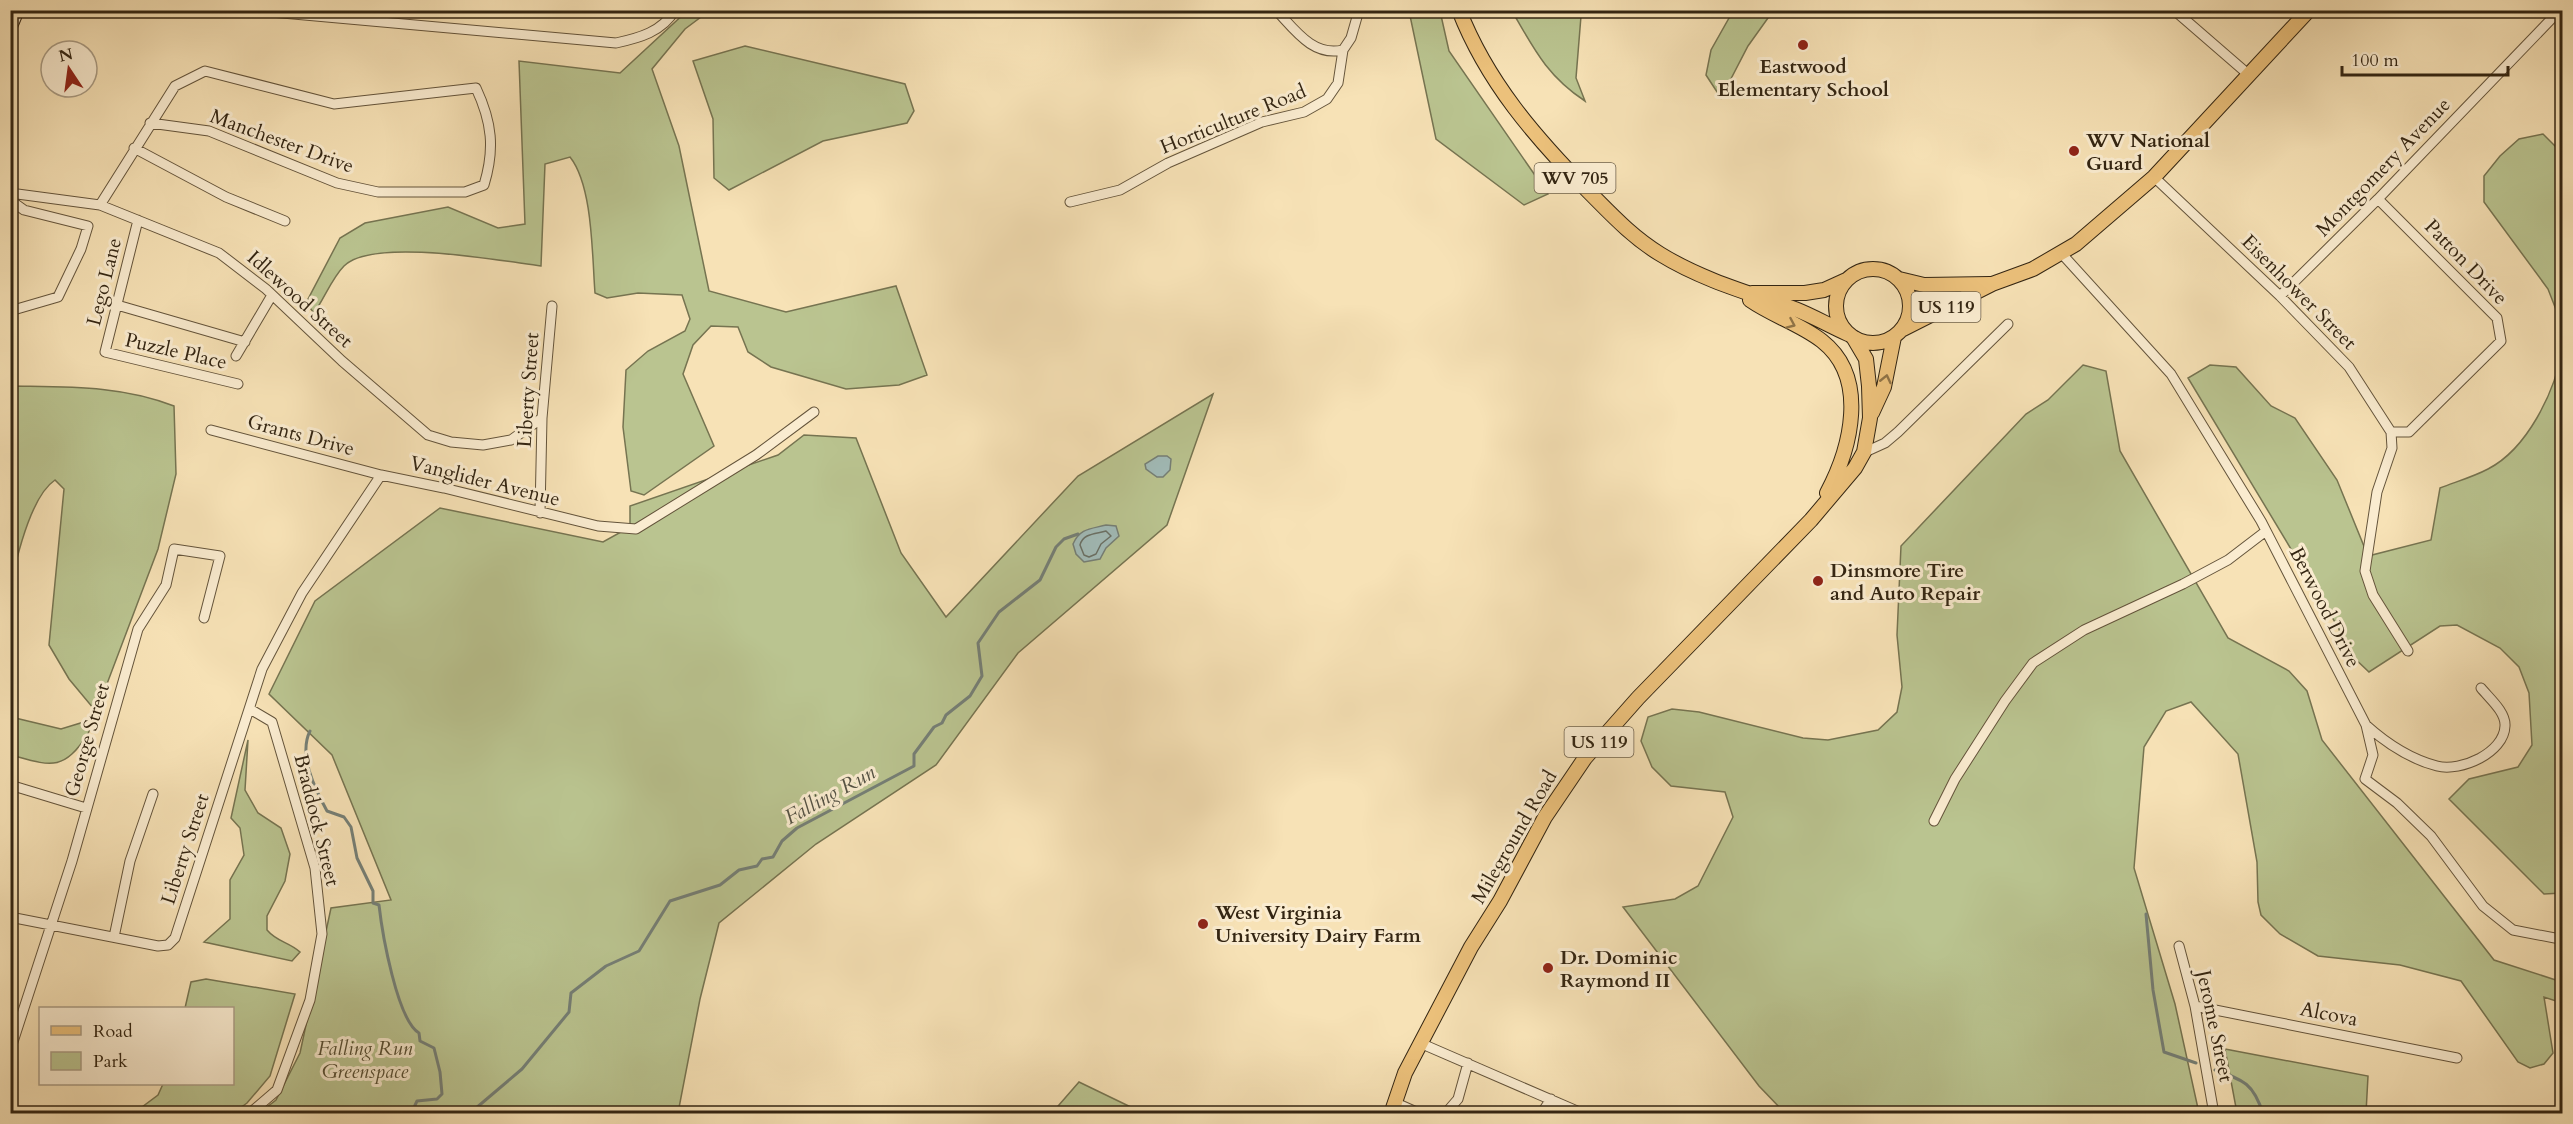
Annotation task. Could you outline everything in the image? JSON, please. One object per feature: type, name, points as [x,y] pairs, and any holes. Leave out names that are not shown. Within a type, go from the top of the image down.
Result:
[{"type":"main road","name":"WV 705","points":[[1459,10],[1480,53],[1512,107],[1550,152],[1626,230],[1661,255],[1741,293],[1795,309],[1851,336]]},
{"type":"main road","name":"US 119","points":[[1898,334],[1992,284],[2062,254],[2154,177],[2309,10]]},
{"type":"main road","points":[[1868,269],[1887,272],[1899,279],[1908,293],[1910,312],[1898,334],[1871,343],[1851,336],[1838,319],[1836,302],[1846,280],[1868,269]]},
{"type":"main road","name":"US 119","points":[[1899,279],[1924,285],[1992,284]]},
{"type":"main road","name":"WV 705","points":[[1741,293],[1805,293],[1824,290],[1846,280]]},
{"type":"main road","points":[[1741,293],[1770,314],[1819,339],[1829,347],[1844,371],[1851,407],[1850,434],[1844,458],[1811,520]]},
{"type":"main road","name":"Mileground Road","points":[[1869,418],[1884,387],[1898,334]]},
{"type":"main road","name":"Mileground Road","points":[[1393,1108],[1420,1043],[1545,817],[1585,758],[1638,698],[1811,520],[1855,468],[1863,453],[1869,418],[1866,359],[1851,336]]},
{"type":"street","points":[[10,29],[18,10]]},
{"type":"street","points":[[248,10],[616,43],[647,36],[670,18],[675,10]]},
{"type":"street","points":[[1276,10],[1316,50],[1331,52],[1343,50]]},
{"type":"street","name":"Horticulture Road","points":[[1070,202],[1120,190],[1168,163],[1262,122],[1304,112],[1327,99],[1338,83],[1343,50],[1351,38],[1359,10]]},
{"type":"street","points":[[2174,10],[2249,75]]},
{"type":"street","name":"Montgomery Avenue","points":[[2280,296],[2378,199],[2560,10]]},
{"type":"street","name":"Manchester Drive","points":[[100,205],[134,148],[150,123],[175,86],[205,71],[334,104],[476,88],[488,112],[492,158],[484,185],[465,192],[378,192],[337,183],[208,131],[150,123]]},
{"type":"street","points":[[134,148],[226,197],[285,221]]},
{"type":"street","name":"Eisenhower Street","points":[[2154,177],[2280,296],[2349,366],[2391,428],[2391,432]]},
{"type":"street","name":"Idlewood Street","points":[[10,193],[100,205],[219,253],[272,295],[342,361],[428,435],[451,442],[483,446],[511,440],[542,418]]},
{"type":"street","name":"Patton Drive","points":[[2378,199],[2497,318],[2501,341],[2409,432],[2391,432]]},
{"type":"street","points":[[10,200],[24,210],[88,226],[81,249],[58,297],[10,311]]},
{"type":"street","name":"Lego Lane","points":[[105,352],[138,220]]},
{"type":"street","name":"Berwood Drive","points":[[2062,254],[2170,374],[2266,531],[2366,725],[2373,755],[2365,779],[2397,803],[2431,836],[2483,906],[2513,930],[2560,939]]},
{"type":"street","points":[[236,356],[272,295]]},
{"type":"street","points":[[117,305],[244,342]]},
{"type":"street","name":"Liberty Street","points":[[540,513],[542,418],[552,306]]},
{"type":"street","name":"Mileground Road","points":[[1863,453],[1885,443],[1898,432],[2008,324]]},
{"type":"street","name":"Puzzle Place","points":[[105,352],[238,384]]},
{"type":"street","name":"Vanglider Avenue","points":[[250,709],[262,669],[302,593],[381,475],[598,526],[636,529],[756,455],[814,412]]},
{"type":"street","name":"Grants Drive","points":[[211,430],[381,475]]},
{"type":"street","points":[[2391,432],[2392,448],[2377,492],[2365,571],[2373,595],[2408,651]]},
{"type":"street","points":[[1934,821],[1954,779],[2033,663],[2084,630],[2183,584],[2228,560],[2266,531]]},
{"type":"street","name":"George Street","points":[[10,1051],[51,925],[138,629],[166,585],[174,549],[220,556],[204,618]]},
{"type":"street","points":[[2366,725],[2384,741],[2439,767],[2468,762],[2488,755],[2501,741],[2505,725],[2502,713],[2481,688]]},
{"type":"street","name":"Liberty Street","points":[[10,917],[158,946],[168,945],[175,938],[250,709]]},
{"type":"street","name":"Braddock Street","points":[[249,1113],[277,1090],[310,1000],[322,934],[315,868],[272,722],[250,709]]},
{"type":"street","points":[[10,785],[86,808]]},
{"type":"street","points":[[114,937],[130,861],[153,794]]},
{"type":"street","name":"Jerome Street","points":[[2179,946],[2195,1006],[2214,1113]]},
{"type":"street","name":"Alcova","points":[[2195,1006],[2457,1058]]},
{"type":"street","points":[[1420,1043],[1577,1111]]},
{"type":"street","points":[[1444,1113],[1458,1099],[1468,1063]]},
{"type":"street","points":[[1541,1113],[1551,1099]]},
{"type":"street","points":[[1393,1108],[1421,1113]]},
{"type":"green space","points":[[687,11],[709,11],[685,29],[652,69],[679,146],[709,291],[786,312],[896,286],[927,375],[899,385],[846,389],[771,367],[748,352],[738,327],[711,326],[693,345],[683,374],[714,446],[644,495],[631,491],[623,427],[626,370],[648,351],[685,331],[690,319],[682,295],[638,293],[607,298],[595,293],[587,203],[578,170],[570,157],[545,164],[541,266],[438,253],[381,253],[359,257],[344,266],[314,313],[306,303],[340,238],[365,223],[448,207],[498,228],[525,224],[519,61],[620,73]]},
{"type":"green space","points":[[1409,11],[1440,11],[1449,51],[1548,194],[1524,205],[1436,139]]},
{"type":"green space","points":[[1512,11],[1586,11],[1581,16],[1576,78],[1585,101],[1551,72]]},
{"type":"green space","points":[[1733,11],[1773,11],[1748,46],[1721,98],[1706,75],[1711,50]]},
{"type":"green space","points":[[745,46],[905,84],[914,111],[907,123],[823,141],[729,190],[714,178],[713,119],[693,61]]},
{"type":"green space","points":[[2543,134],[2562,153],[2562,325],[2548,289],[2484,202],[2484,176],[2500,156],[2519,139]]},
{"type":"green space","points":[[2562,350],[2562,893],[2544,894],[2449,799],[2469,779],[2518,767],[2532,745],[2529,693],[2519,667],[2500,648],[2457,625],[2440,626],[2369,672],[2349,653],[2338,627],[2188,378],[2210,365],[2236,367],[2271,406],[2295,418],[2337,480],[2368,556],[2431,540],[2440,488],[2488,469],[2515,448],[2527,434],[2546,401]]},
{"type":"green space","points":[[2083,365],[2106,371],[2120,451],[2228,638],[2289,671],[2307,691],[2322,740],[2494,960],[2562,982],[2562,1003],[2544,997],[2553,1053],[2544,1064],[2530,1068],[2518,1062],[2461,981],[2400,965],[2318,956],[2280,934],[2261,915],[2258,902],[2257,862],[2238,754],[2191,702],[2166,711],[2144,747],[2134,868],[2175,1004],[2199,1113],[1785,1113],[1759,1086],[1623,907],[1675,899],[1698,886],[1733,817],[1725,792],[1671,786],[1652,767],[1641,741],[1648,717],[1672,709],[1699,712],[1803,738],[1828,740],[1878,730],[1897,712],[1902,687],[1897,635],[1901,546],[2026,414],[2048,400]]},
{"type":"green space","points":[[11,386],[93,388],[134,394],[174,406],[176,474],[158,549],[88,734],[71,755],[55,763],[36,762],[11,755],[11,717],[61,729],[87,721],[94,709],[69,679],[49,645],[64,489],[55,480],[46,488],[32,513],[21,543],[11,584]]},
{"type":"green space","name":"Falling Run Greenspace","points":[[1213,394],[1167,525],[1018,653],[936,765],[816,844],[719,923],[700,999],[678,1113],[258,1114],[276,1100],[300,1053],[331,908],[391,900],[332,755],[269,694],[315,601],[440,508],[603,542],[630,527],[630,506],[778,455],[804,435],[856,438],[901,553],[946,617],[1078,476]]},
{"type":"green space","points":[[248,740],[245,790],[258,813],[281,828],[290,854],[285,881],[267,916],[267,930],[300,952],[292,961],[204,942],[230,919],[230,880],[244,855],[240,828],[231,818]]},
{"type":"green space","points":[[206,979],[295,994],[270,1076],[247,1103],[233,1113],[134,1113],[158,1095],[163,1085],[234,1085],[234,1007],[185,1007],[191,982]]},
{"type":"green space","points":[[2225,1049],[2368,1076],[2366,1113],[2237,1113]]},
{"type":"green space","points":[[1079,1082],[1139,1111],[1143,1113],[1052,1113]]},
{"type":"water","points":[[1158,456],[1167,456],[1171,459],[1170,470],[1163,477],[1157,477],[1146,469],[1145,464]]},
{"type":"water","points":[[1106,525],[1116,526],[1119,536],[1106,548],[1100,559],[1084,562],[1076,554],[1073,544],[1086,530]]},
{"type":"waterway","name":"Falling Run","points":[[469,1114],[522,1069],[569,1012],[571,993],[606,966],[639,951],[670,901],[720,885],[739,870],[757,866],[762,859],[773,857],[782,841],[797,828],[914,766],[914,754],[934,727],[942,723],[946,715],[970,696],[982,676],[978,643],[999,612],[1040,580],[1056,547],[1064,539],[1078,534]]},
{"type":"waterway","points":[[310,731],[306,751],[313,782],[327,811],[344,817],[351,827],[357,858],[373,891],[373,903],[379,905],[383,935],[397,994],[411,1025],[419,1033],[420,1041],[434,1048],[442,1094],[437,1099],[417,1101],[411,1114]]},
{"type":"waterway","points":[[2146,914],[2153,990],[2164,1052],[2196,1063]]},
{"type":"waterway","points":[[2215,1070],[2241,1080],[2252,1090],[2263,1114]]},
{"type":"place","name":"Eastwood Elementary School","points":[[1803,45]]},
{"type":"place","name":"WV National Guard","points":[[2074,151]]},
{"type":"place","name":"Dinsmore Tire and Auto Repair","points":[[1818,581]]},
{"type":"place","name":"West Virginia University Dairy Farm","points":[[1203,924]]},
{"type":"place","name":"Dr. Dominic Raymond II","points":[[1548,968]]}]
